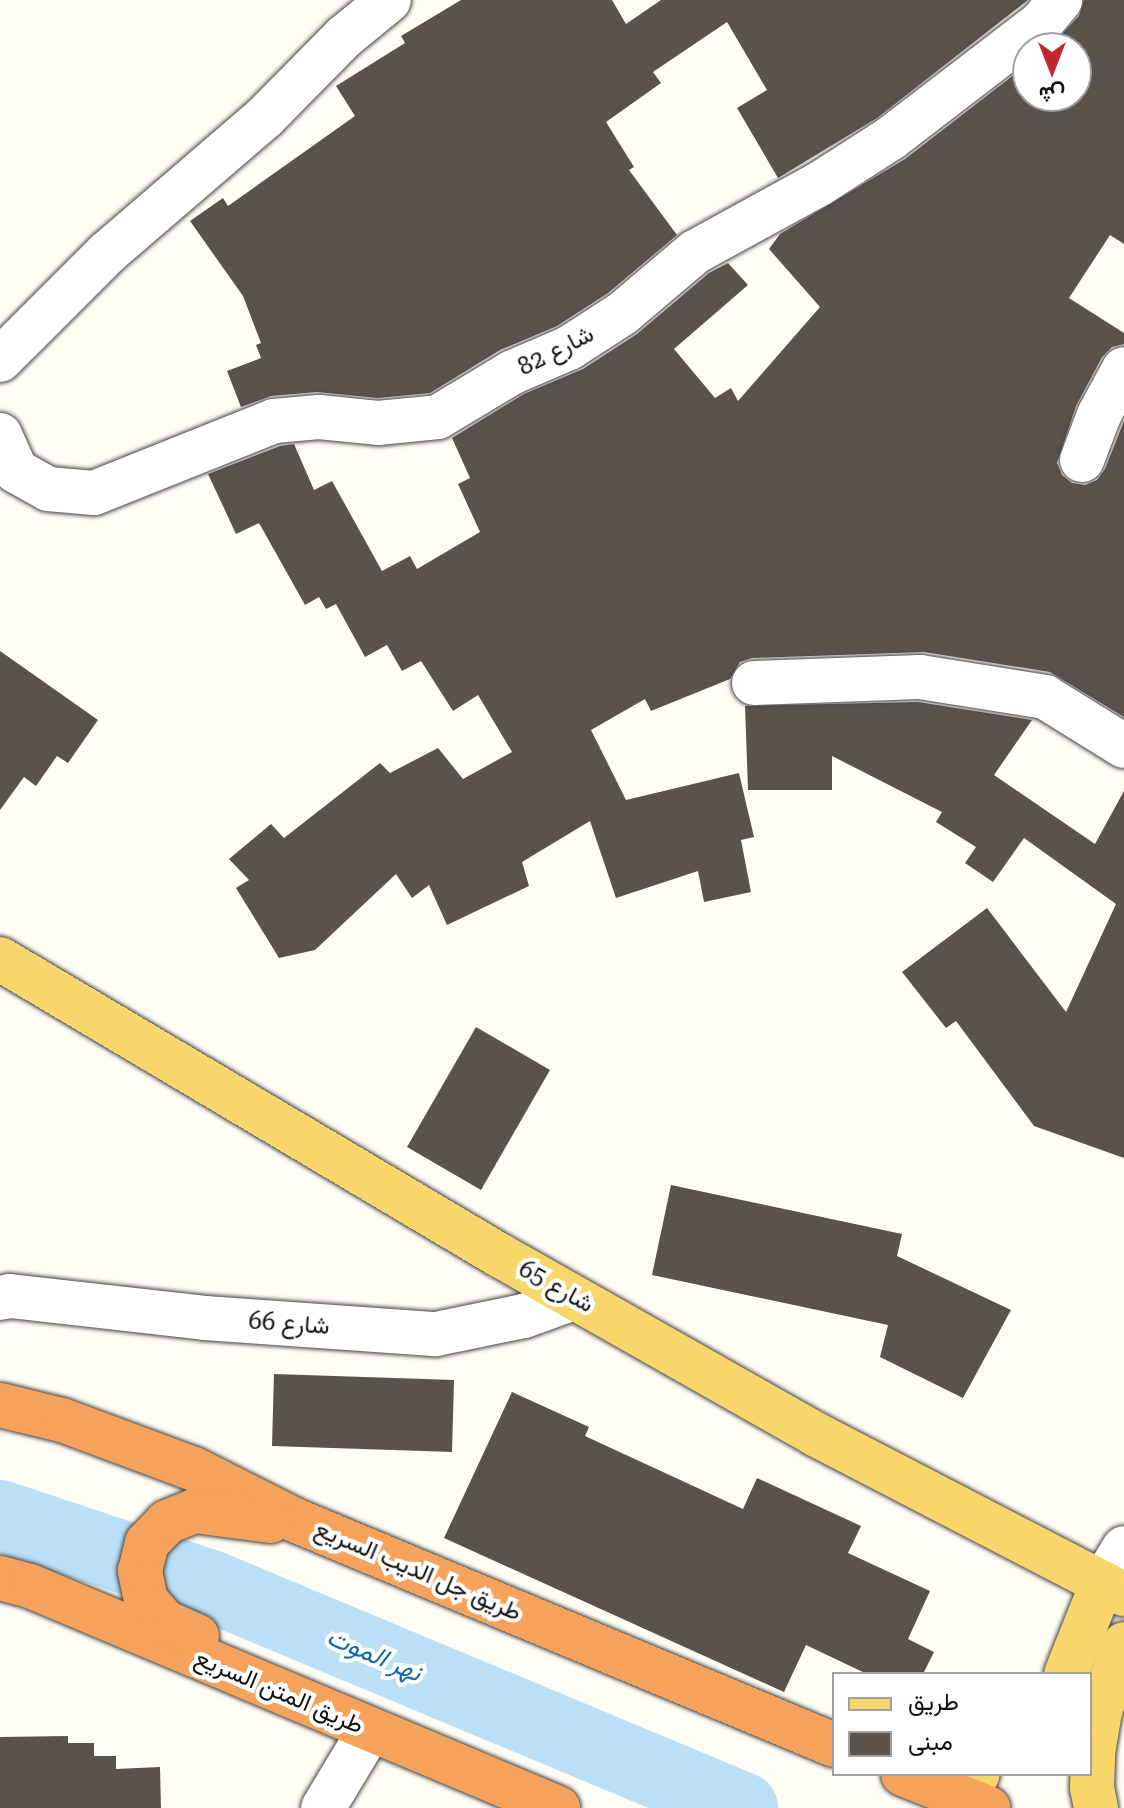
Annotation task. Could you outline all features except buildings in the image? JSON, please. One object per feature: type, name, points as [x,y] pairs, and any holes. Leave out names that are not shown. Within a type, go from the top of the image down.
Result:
[{"type":"highway","name":"طريق جل الديب السريع","points":[[0,1405],[62,1420],[194,1469],[297,1521],[832,1744]]},
{"type":"highway","points":[[267,1687],[228,1652],[165,1622],[154,1612],[141,1586],[142,1557],[156,1531],[180,1515],[209,1511],[244,1520],[297,1521]]},
{"type":"highway","name":"طريق المتن السريع","points":[[0,1578],[30,1586],[558,1808]]},
{"type":"highway","points":[[941,1779],[988,1808]]},
{"type":"main road","name":"شارع 65","points":[[0,959],[574,1298],[817,1435],[1117,1575]]},
{"type":"main road","points":[[1067,1672],[1117,1575]]},
{"type":"main road","points":[[1096,1808],[1092,1788],[1093,1753],[1100,1711],[1124,1644]]},
{"type":"main road","points":[[1093,1753],[1124,1711]]},
{"type":"street","points":[[0,360],[107,253],[264,118],[344,37],[389,0]]},
{"type":"street","name":"شارع 82","points":[[0,435],[16,471],[48,489],[94,493],[274,421],[319,417],[378,423],[438,417],[513,372],[569,348],[623,313],[695,252],[821,183],[891,138],[1041,23],[1060,0]]},
{"type":"street","points":[[1082,460],[1099,415],[1124,369]]},
{"type":"street","points":[[754,683],[920,677],[1045,697],[1124,746]]},
{"type":"street","name":"شارع 66","points":[[0,1298],[10,1296],[205,1318],[436,1334],[524,1316],[574,1298]]},
{"type":"street","points":[[323,1808],[370,1730]]},
{"type":"waterway","name":"نهر الموت","points":[[0,1516],[208,1585],[742,1808]]}]
